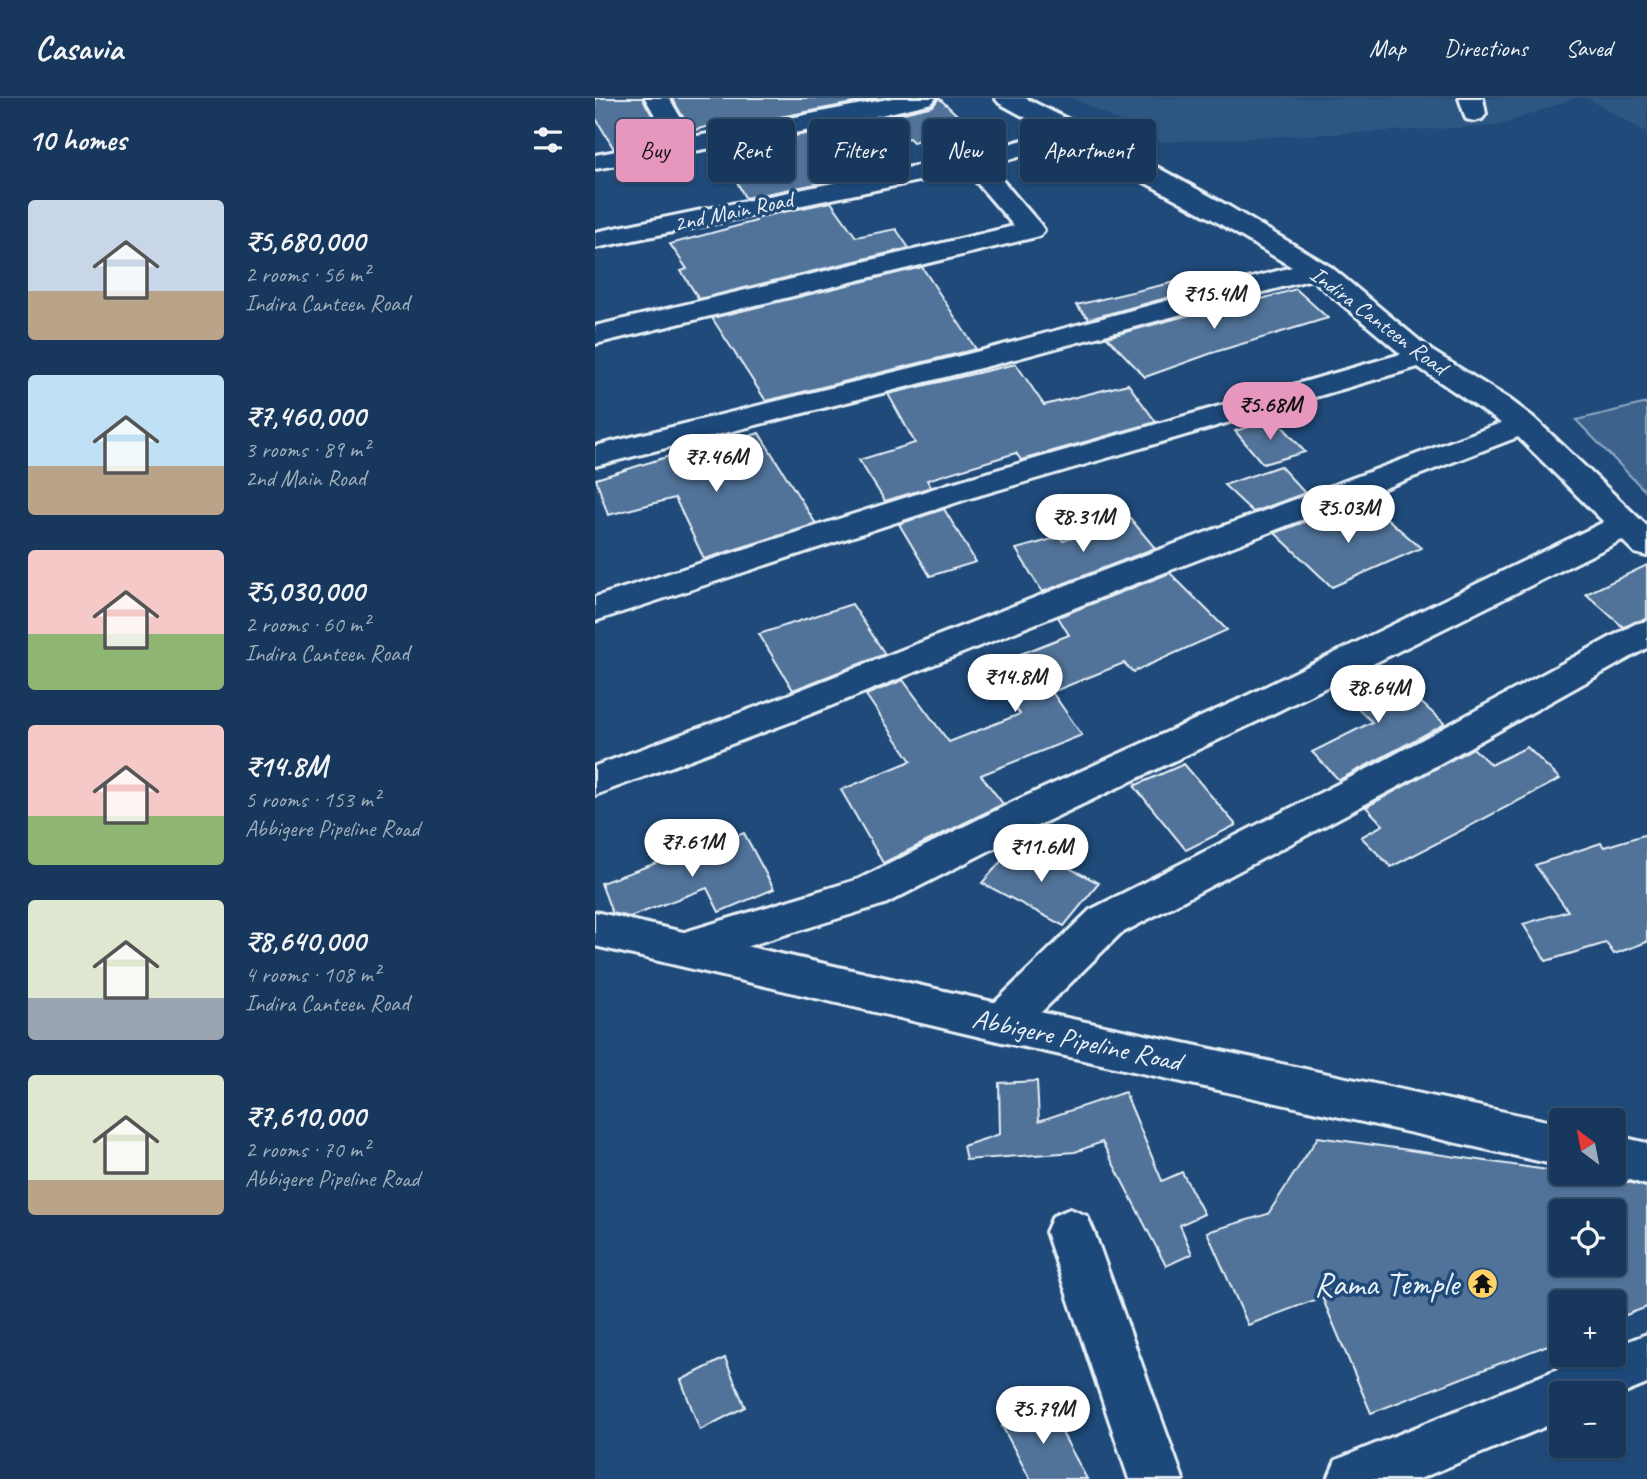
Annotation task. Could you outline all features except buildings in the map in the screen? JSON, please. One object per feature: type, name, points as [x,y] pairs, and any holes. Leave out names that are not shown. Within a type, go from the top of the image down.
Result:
[{"type":"street","points":[[657,98],[670,119]]},
{"type":"street","points":[[821,98],[838,118]]},
{"type":"street","points":[[694,143],[838,118],[924,98]]},
{"type":"street","name":"Indira Canteen Road","points":[[1024,100],[1054,119]]},
{"type":"street","points":[[595,162],[616,158]]},
{"type":"street","name":"2nd Main Road","points":[[595,240],[923,172]]},
{"type":"street","name":"Indira Canteen Road","points":[[1156,177],[1314,270],[1422,357],[1497,405],[1523,425],[1637,534]]},
{"type":"street","points":[[595,335],[1031,230],[990,182]]},
{"type":"street","points":[[595,456],[994,356],[1314,270]]},
{"type":"street","points":[[595,609],[959,491],[1422,357]]},
{"type":"street","points":[[595,780],[780,712],[1117,578],[1523,425]]},
{"type":"street","points":[[683,949],[871,892],[1029,812],[1637,534]]},
{"type":"street","points":[[1002,1023],[1105,922],[1392,773],[1647,633]]},
{"type":"street","name":"Abbigere Pipeline Road","points":[[595,929],[1002,1023],[1549,1142]]},
{"type":"street","points":[[1626,1159],[1647,1164]]},
{"type":"street","points":[[1070,1232],[1156,1479]]},
{"type":"street","points":[[1594,1381],[1647,1359]]},
{"type":"street","points":[[1383,1474],[1549,1400]]},
{"type":"shaded area","points":[[1073,98],[1575,98],[1498,126],[1160,142],[1156,140],[1156,119],[1115,119]]},
{"type":"shaded area","points":[[1587,98],[1647,98],[1647,133]]},
{"type":"shaded area","points":[[1647,403],[1647,493],[1576,420]]},
{"type":"place","name":"Rama Temple","points":[[1482,1283]]}]
